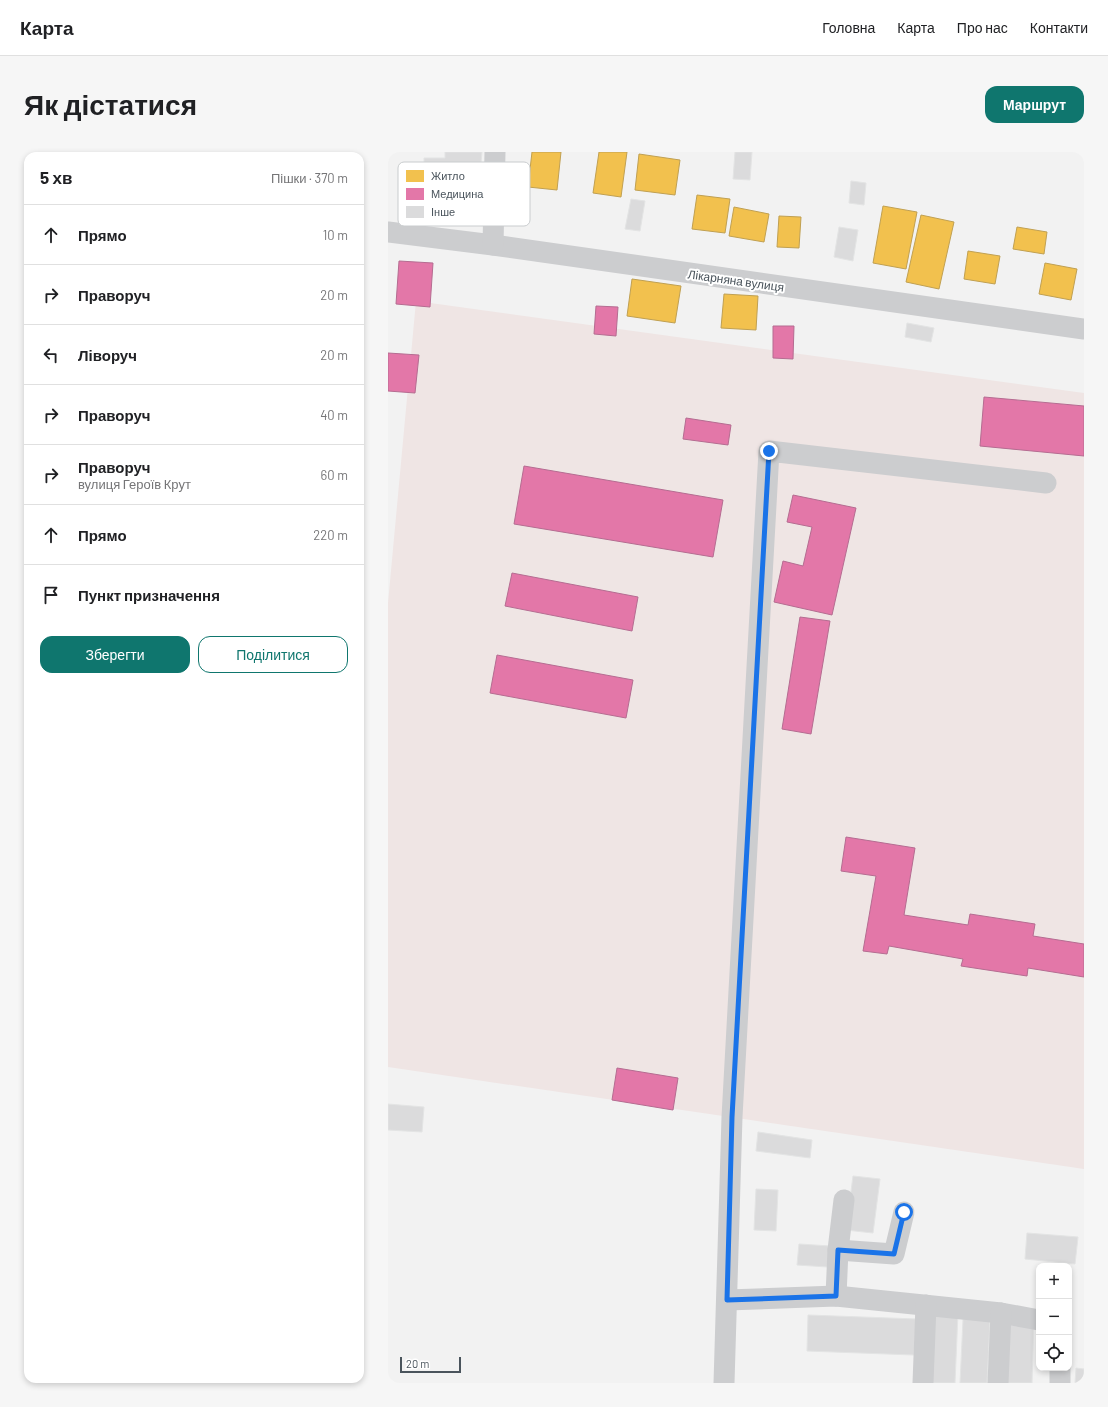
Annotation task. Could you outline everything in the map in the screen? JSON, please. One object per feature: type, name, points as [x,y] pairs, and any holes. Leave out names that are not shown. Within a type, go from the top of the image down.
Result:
[{"type":"street","points":[[495,152],[495,162]]},
{"type":"street","points":[[493,226],[493,245]]},
{"type":"street","name":"Лікарняна вулиця","points":[[388,232],[493,245],[1084,329]]},
{"type":"street","points":[[724,1383],[732,1117],[769,451],[1046,483]]},
{"type":"street","points":[[836,1296],[838,1250],[844,1200]]},
{"type":"street","points":[[838,1250],[894,1254],[904,1212]]},
{"type":"street","points":[[727,1300],[836,1296],[1002,1313],[1036,1319]]},
{"type":"street","points":[[923,1383],[926,1305]]},
{"type":"street","points":[[998,1383],[1002,1313]]},
{"type":"street","points":[[1060,1371],[1060,1383]]},
{"type":"shaded area","points":[[416,301],[1084,393],[1084,1169],[388,1067],[388,603]]},
{"type":"building: Житло","points":[[532,152],[561,152],[557,190],[530,187]]},
{"type":"building: Житло","points":[[599,152],[627,152],[621,197],[593,193]]},
{"type":"building: Житло","points":[[639,154],[680,160],[675,195],[635,190]]},
{"type":"building: Житло","points":[[697,195],[730,199],[725,233],[692,229]]},
{"type":"building: Житло","points":[[883,206],[917,212],[906,269],[873,263]]},
{"type":"building: Житло","points":[[734,207],[769,214],[764,242],[729,236]]},
{"type":"building: Житло","points":[[921,215],[954,222],[939,289],[906,282]]},
{"type":"building: Житло","points":[[779,216],[801,217],[799,248],[777,247]]},
{"type":"building: Житло","points":[[1017,227],[1047,232],[1044,254],[1013,249]]},
{"type":"building: Житло","points":[[968,251],[1000,256],[995,284],[964,279]]},
{"type":"building: Житло","points":[[1045,263],[1077,269],[1071,300],[1039,294]]},
{"type":"building: Житло","points":[[632,279],[681,286],[675,323],[627,316]]},
{"type":"building: Житло","points":[[724,294],[758,296],[756,330],[721,328]]},
{"type":"building: Медицина","points":[[399,261],[433,263],[430,307],[396,304]]},
{"type":"building: Медицина","points":[[596,306],[618,307],[616,336],[594,334]]},
{"type":"building: Медицина","points":[[773,326],[794,326],[793,359],[773,358]]},
{"type":"building: Медицина","points":[[388,353],[419,355],[415,393],[388,391]]},
{"type":"building: Медицина","points":[[984,397],[1084,406],[1084,456],[980,446]]},
{"type":"building: Медицина","points":[[686,418],[731,425],[728,445],[683,439]]},
{"type":"building: Медицина","points":[[524,466],[723,500],[713,557],[514,524]]},
{"type":"building: Медицина","points":[[793,495],[856,508],[832,615],[774,602],[783,561],[803,566],[812,527],[787,522]]},
{"type":"building: Медицина","points":[[512,573],[638,597],[632,631],[505,606]]},
{"type":"building: Медицина","points":[[800,617],[830,621],[811,734],[782,729]]},
{"type":"building: Медицина","points":[[497,655],[633,680],[626,718],[490,693]]},
{"type":"building: Медицина","points":[[846,837],[915,848],[904,915],[968,925],[970,914],[1035,924],[1033,936],[1084,944],[1084,977],[1028,968],[1027,976],[961,966],[963,959],[889,946],[887,954],[863,951],[876,876],[841,871]]},
{"type":"building: Медицина","points":[[617,1068],[678,1078],[673,1110],[612,1100]]},
{"type":"building: Інше","points":[[445,152],[482,152],[481,162],[424,162],[424,158],[445,158]]},
{"type":"building: Інше","points":[[735,152],[752,152],[750,180],[733,179]]},
{"type":"building: Інше","points":[[851,181],[866,183],[864,205],[849,203]]},
{"type":"building: Інше","points":[[631,199],[645,201],[640,231],[625,229]]},
{"type":"building: Інше","points":[[839,227],[858,230],[853,261],[834,257]]},
{"type":"building: Інше","points":[[907,323],[934,328],[931,342],[905,337]]},
{"type":"building: Інше","points":[[388,1104],[424,1107],[422,1132],[388,1130]]},
{"type":"building: Інше","points":[[758,1132],[812,1140],[810,1158],[756,1151]]},
{"type":"building: Інше","points":[[853,1176],[880,1179],[873,1233],[846,1230]]},
{"type":"building: Інше","points":[[756,1189],[778,1190],[776,1231],[754,1230]]},
{"type":"building: Інше","points":[[1027,1233],[1078,1237],[1075,1264],[1025,1259]]},
{"type":"building: Інше","points":[[799,1244],[830,1246],[828,1267],[797,1265]]},
{"type":"building: Інше","points":[[934,1312],[958,1313],[955,1383],[930,1383]]},
{"type":"building: Інше","points":[[808,1315],[916,1319],[914,1355],[807,1351]]},
{"type":"building: Інше","points":[[963,1319],[990,1320],[987,1383],[960,1383]]},
{"type":"building: Інше","points":[[1009,1319],[1034,1320],[1032,1383],[1006,1383]]},
{"type":"building: Інше","points":[[1076,1368],[1084,1369],[1084,1383],[1075,1383]]},
{"type":"route","points":[[769,451],[732,1117],[727,1300],[836,1296],[838,1250],[894,1254],[904,1212]]}]
